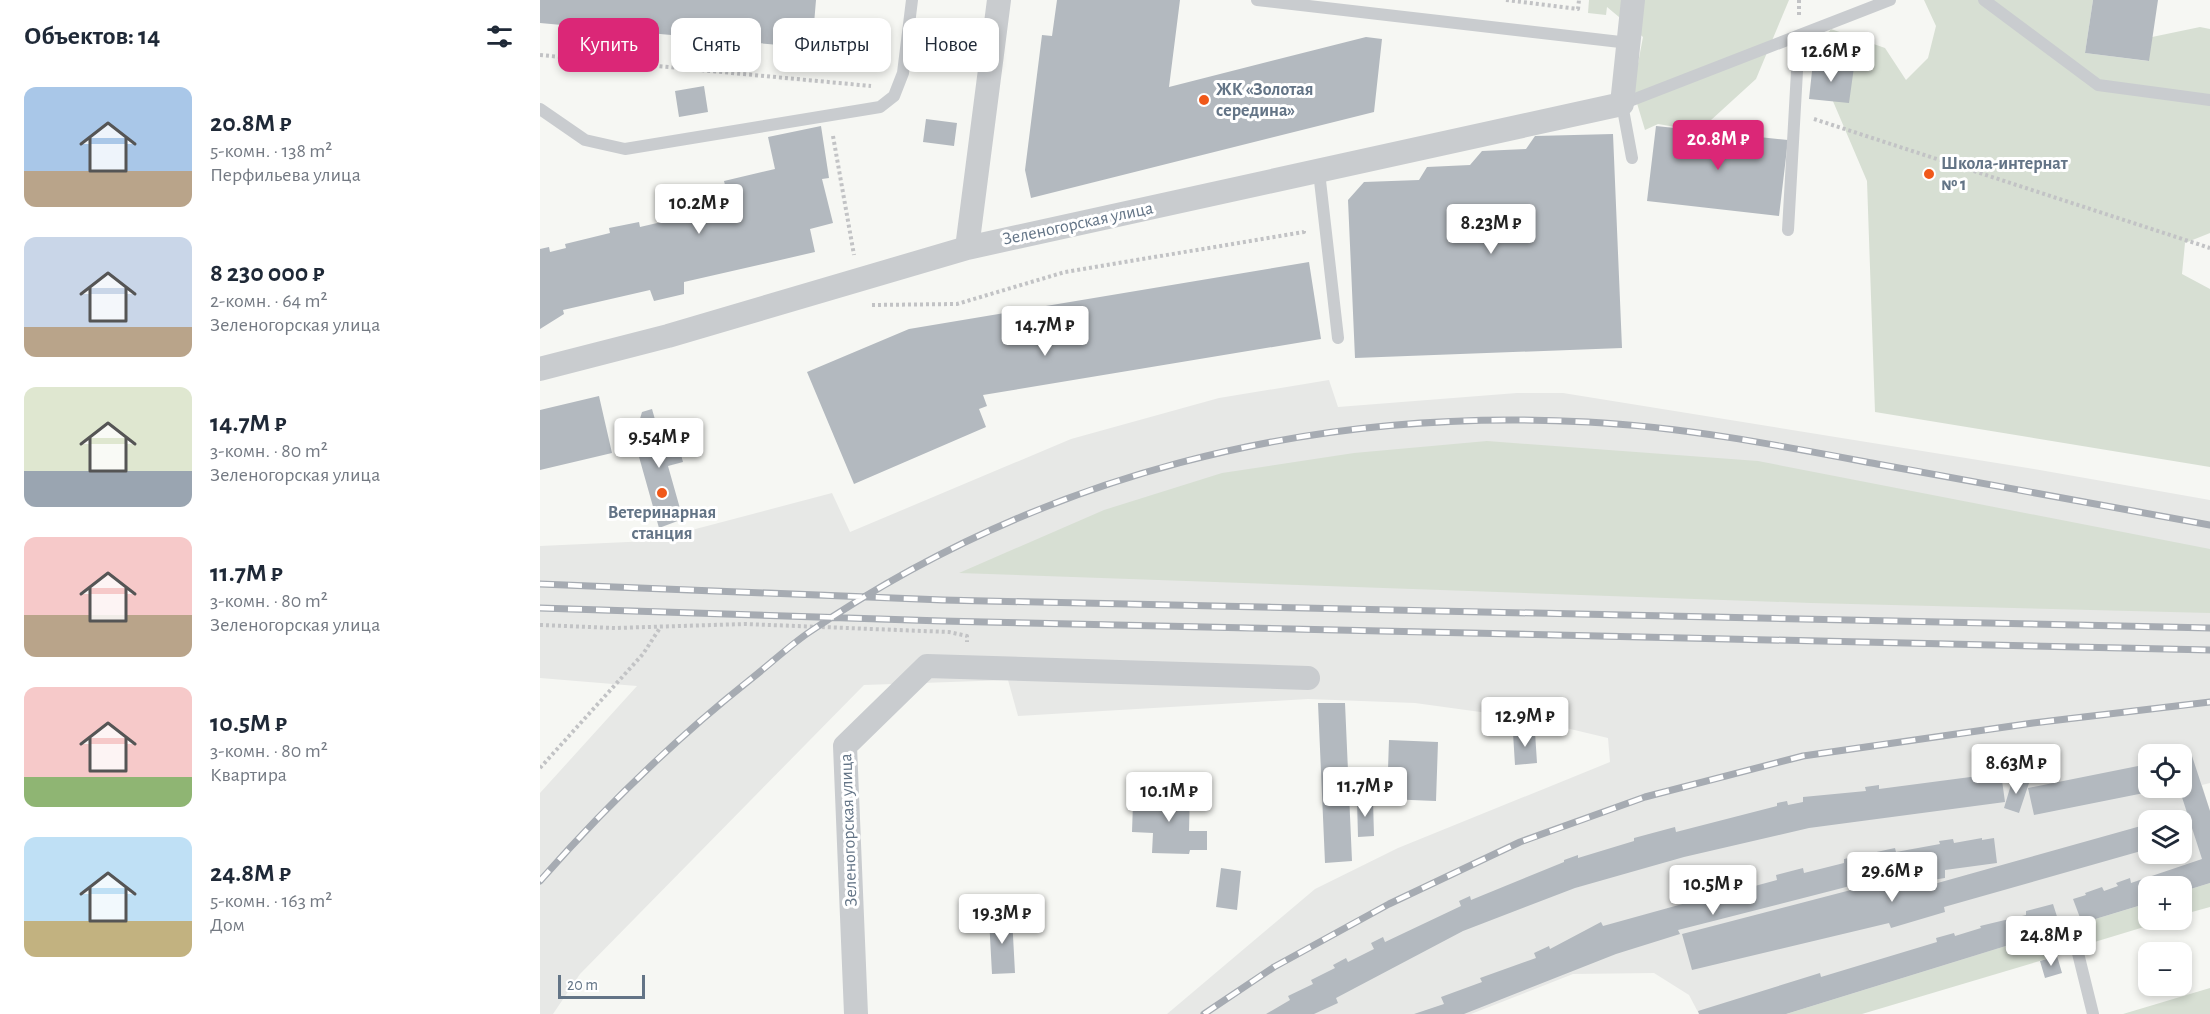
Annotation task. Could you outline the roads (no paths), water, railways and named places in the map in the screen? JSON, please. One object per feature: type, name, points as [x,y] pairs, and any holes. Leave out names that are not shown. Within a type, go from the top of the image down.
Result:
[{"type":"street","points":[[967,248],[999,0]]},
{"type":"street","points":[[1622,104],[1633,0]]},
{"type":"street","name":"Зеленогорская улица","points":[[540,369],[668,336],[850,272],[1318,172],[1622,104]]},
{"type":"street","name":"Зеленогорская улица","points":[[856,1014],[845,746],[927,666],[1308,678]]},
{"type":"lane","points":[[540,109],[585,140],[625,149],[880,107],[894,96],[903,73],[912,0]]},
{"type":"lane","points":[[1257,0],[1629,43]]},
{"type":"lane","points":[[1632,158],[1622,104],[1890,0]]},
{"type":"lane","points":[[1984,0],[2098,85],[2210,100]]},
{"type":"lane","points":[[1788,230],[1799,36]]},
{"type":"lane","points":[[1318,172],[1338,338]]},
{"type":"lane","points":[[2074,937],[2093,1014]]},
{"type":"railway","points":[[540,881],[641,775],[722,702],[808,633],[897,578],[988,531],[1083,493],[1180,463],[1279,441],[1381,426],[1484,420],[1588,422],[1661,428],[1769,444],[2210,525]]},
{"type":"railway","points":[[540,584],[943,600],[2210,628]]},
{"type":"railway","points":[[540,608],[942,621],[2210,650]]},
{"type":"railway","points":[[1204,1014],[1274,967],[1389,904],[1520,842],[1645,797],[1803,756],[2033,723],[2210,702]]},
{"type":"place","name":"ЖК «Золотая середина»","points":[[1204,100]]},
{"type":"place","name":"Школа-интернат № 1","points":[[1929,174]]},
{"type":"place","name":"Ветеринарная станция","points":[[662,493]]}]
